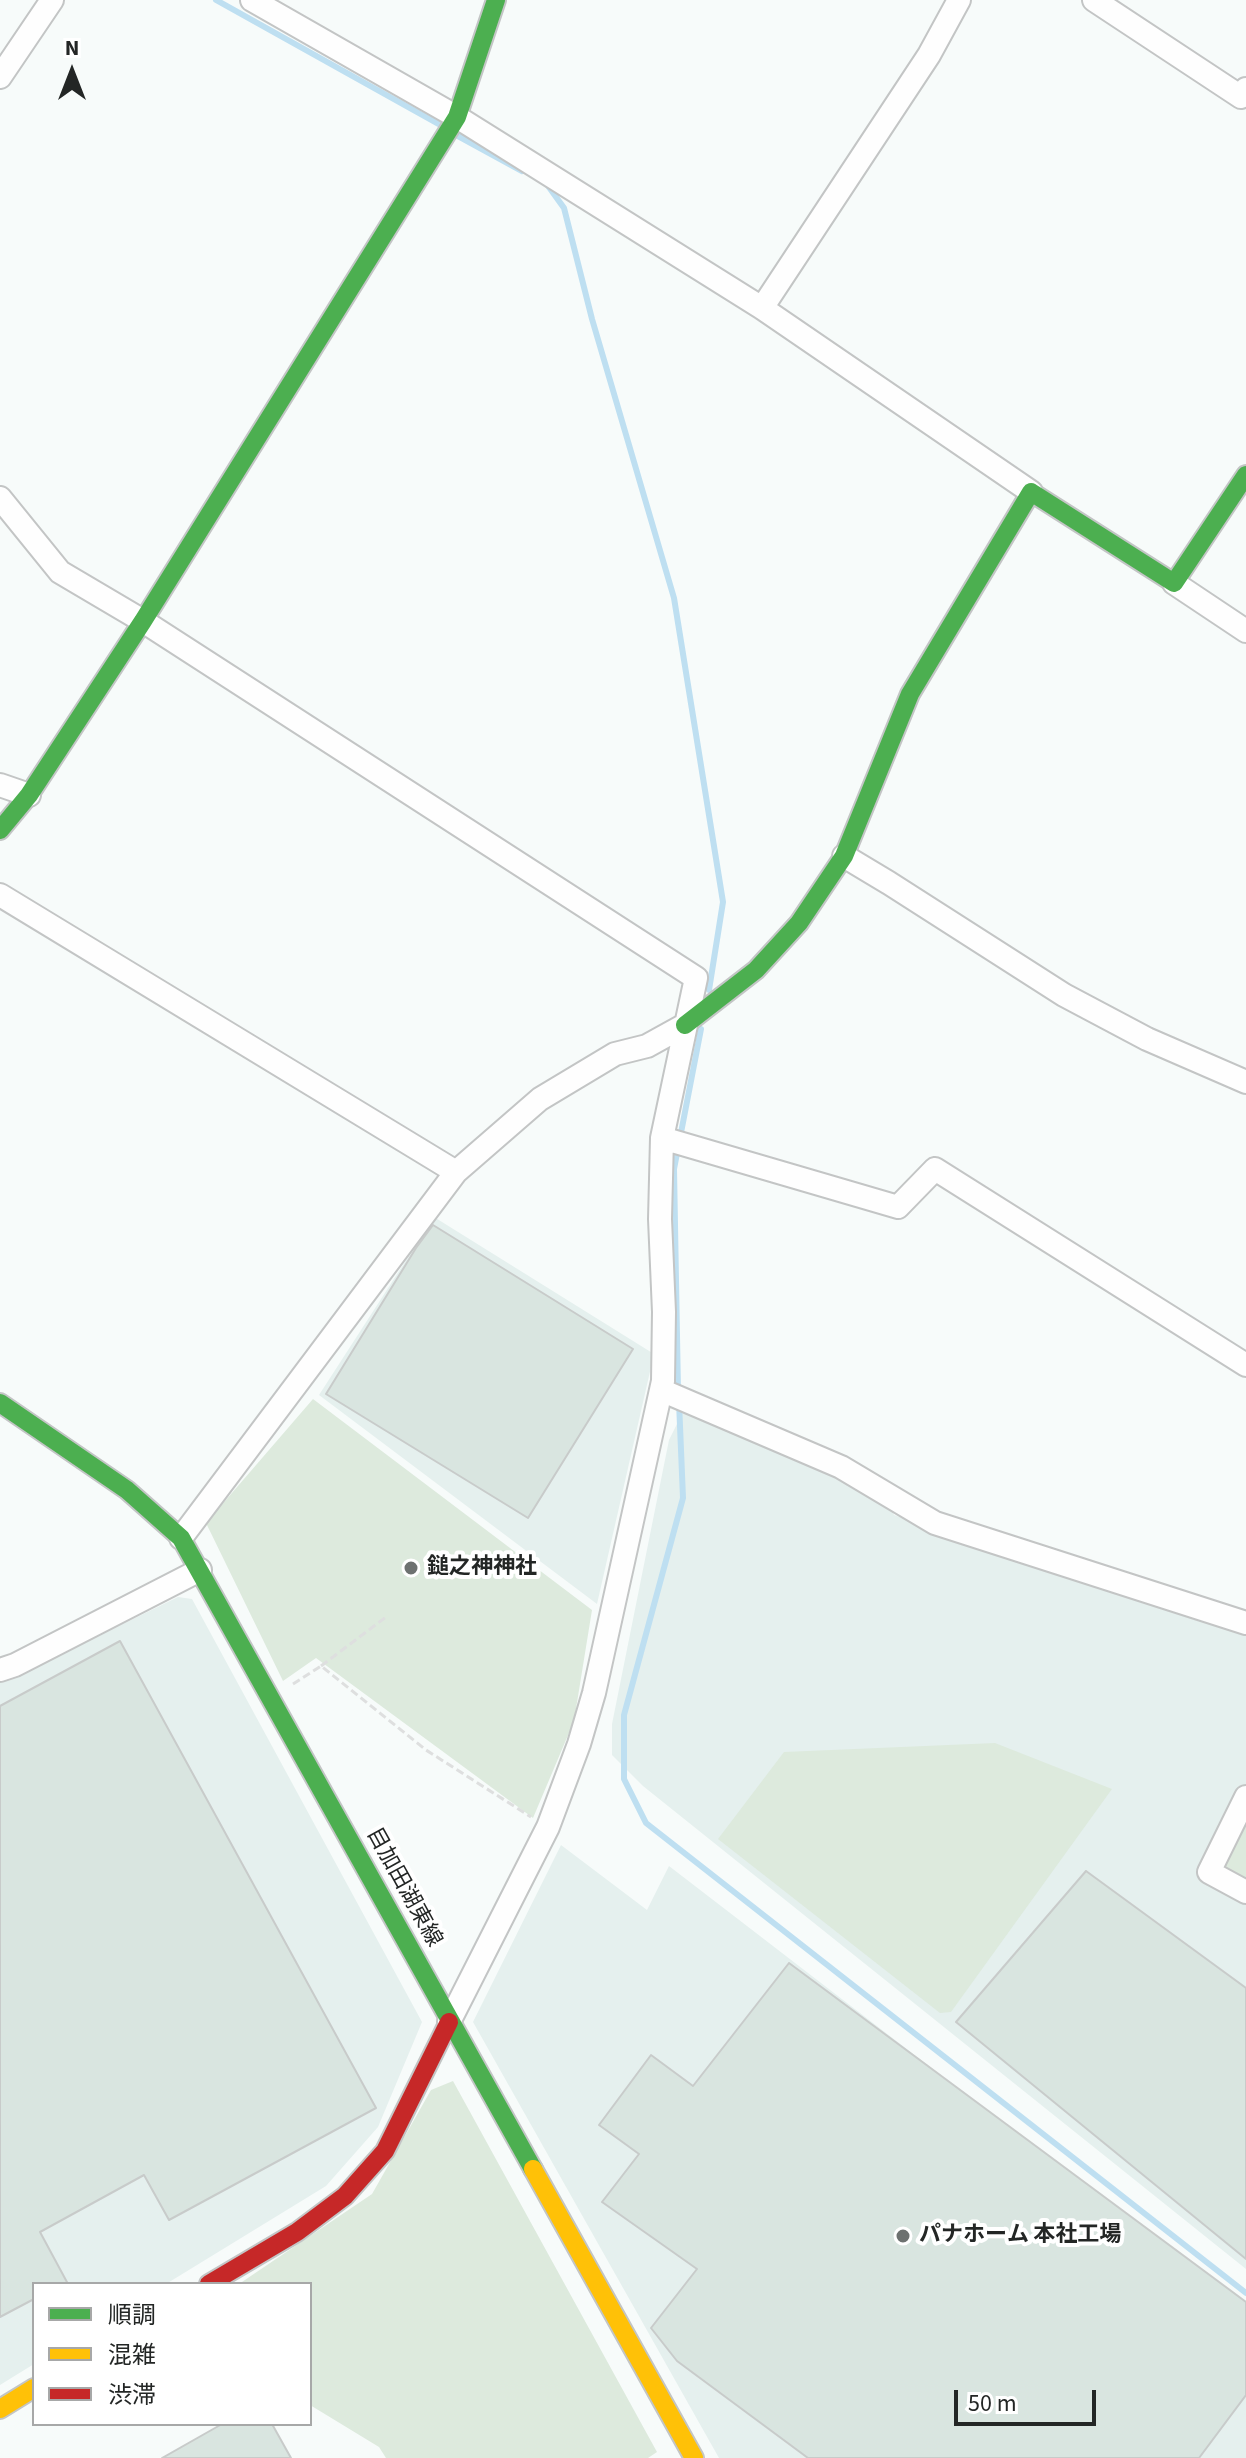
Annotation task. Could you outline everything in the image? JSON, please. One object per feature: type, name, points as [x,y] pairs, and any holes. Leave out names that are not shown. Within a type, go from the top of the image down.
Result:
[{"type":"street","points":[[0,77],[52,0]]},
{"type":"street","points":[[252,0],[457,117],[762,308],[1031,492],[1246,631]]},
{"type":"street","points":[[0,830],[29,795],[143,621],[441,144],[457,117],[496,0]]},
{"type":"street","points":[[762,308],[929,55],[959,0]]},
{"type":"street","points":[[1094,0],[1241,97],[1246,89]]},
{"type":"street","points":[[1174,583],[1246,475]]},
{"type":"street","points":[[181,1538],[456,1172],[540,1099],[615,1054],[647,1046],[685,1025],[756,970],[799,923],[844,856],[910,694],[1031,492]]},
{"type":"street","points":[[0,498],[60,572],[143,621],[696,978],[685,1025],[660,1219],[664,1312],[661,1390],[594,1693],[579,1744],[548,1827],[385,2151],[345,2196],[297,2232],[212,2282]]},
{"type":"street","points":[[0,785],[29,795]]},
{"type":"street","points":[[844,856],[1064,995],[1147,1039],[1246,1082]]},
{"type":"street","points":[[0,895],[456,1172]]},
{"type":"street","points":[[672,1141],[898,1207],[935,1169],[1246,1365]]},
{"type":"street","points":[[661,1390],[841,1467],[935,1523],[1246,1623]]},
{"type":"street","name":"目加田湖東線","points":[[0,1403],[127,1490],[181,1538],[694,2458]]},
{"type":"street","points":[[0,1670],[200,1570]]},
{"type":"street","points":[[1246,1797],[1209,1872],[1246,1892]]},
{"type":"street","points":[[0,2409],[32,2389]]},
{"type":"path","points":[[272,1699],[386,1617]]},
{"type":"path","points":[[321,1666],[426,1750],[548,1827]]},
{"type":"shaded area","points":[[434,1217],[654,1354],[597,1604],[319,1395]]},
{"type":"shaded area","points":[[686,1406],[889,1502],[894,1515],[1246,1632],[1246,2269],[643,1786],[612,1755],[612,1724],[669,1440]]},
{"type":"shaded area","points":[[178,1597],[192,1599],[422,2022],[378,2127],[326,2186],[169,2282],[32,2282],[32,2365],[0,2385],[0,1680],[35,1667]]},
{"type":"shaded area","name":"パナホーム 本社工場","points":[[561,1845],[647,1910],[669,1866],[1246,2310],[1246,2458],[719,2458],[473,2022]]},
{"type":"green space","points":[[313,1399],[592,1610],[574,1721],[533,1818],[316,1658],[283,1681],[206,1523]]},
{"type":"green space","points":[[995,1743],[1112,1789],[951,2012],[940,2013],[718,1839],[784,1752]]},
{"type":"green space","points":[[1246,1807],[1246,1888],[1213,1870]]},
{"type":"green space","points":[[453,2081],[657,2452],[648,2458],[386,2458],[379,2447],[312,2406],[312,2282],[242,2282],[372,2194],[431,2090]]},
{"type":"building","points":[[433,1225],[633,1349],[528,1518],[326,1394]]},
{"type":"building","points":[[120,1641],[376,2108],[169,2220],[144,2175],[40,2232],[67,2282],[32,2282],[32,2300],[0,2317],[0,1706]]},
{"type":"building","points":[[1086,1871],[1246,1988],[1246,2259],[956,2022]]},
{"type":"building","name":"パナホーム 本社工場","points":[[789,1963],[1246,2302],[1246,2395],[1199,2458],[808,2458],[677,2361],[651,2328],[697,2269],[602,2202],[639,2154],[599,2125],[651,2055],[693,2086]]},
{"type":"building","points":[[218,2426],[273,2426],[291,2458],[162,2458]]},
{"type":"waterway","points":[[216,0],[442,126]]},
{"type":"waterway","points":[[458,136],[522,171]]},
{"type":"waterway","points":[[546,183],[564,208],[592,319],[674,598],[723,902],[709,990]]},
{"type":"waterway","points":[[678,1391],[674,1169],[701,1029]]},
{"type":"waterway","points":[[679,1402],[683,1498],[624,1715],[624,1779],[646,1823],[1246,2293]]},
{"type":"traffic: fast","points":[[0,830],[29,795],[143,621],[457,117],[496,0]]},
{"type":"traffic: fast","points":[[685,1025],[756,970],[799,923],[844,856],[910,694],[1031,492],[1174,583],[1246,475]]},
{"type":"traffic: fast","points":[[0,1403],[127,1490],[181,1538],[533,2169]]},
{"type":"traffic: slow","points":[[533,2169],[694,2458]]},
{"type":"traffic: slow","points":[[0,2409],[32,2389]]},
{"type":"traffic: jam","points":[[212,2282],[297,2232],[345,2196],[385,2151],[449,2022]]},
{"type":"place","name":"鎚之神神社","points":[[411,1568]]},
{"type":"place","name":"パナホーム 本社工場","points":[[903,2236]]}]
